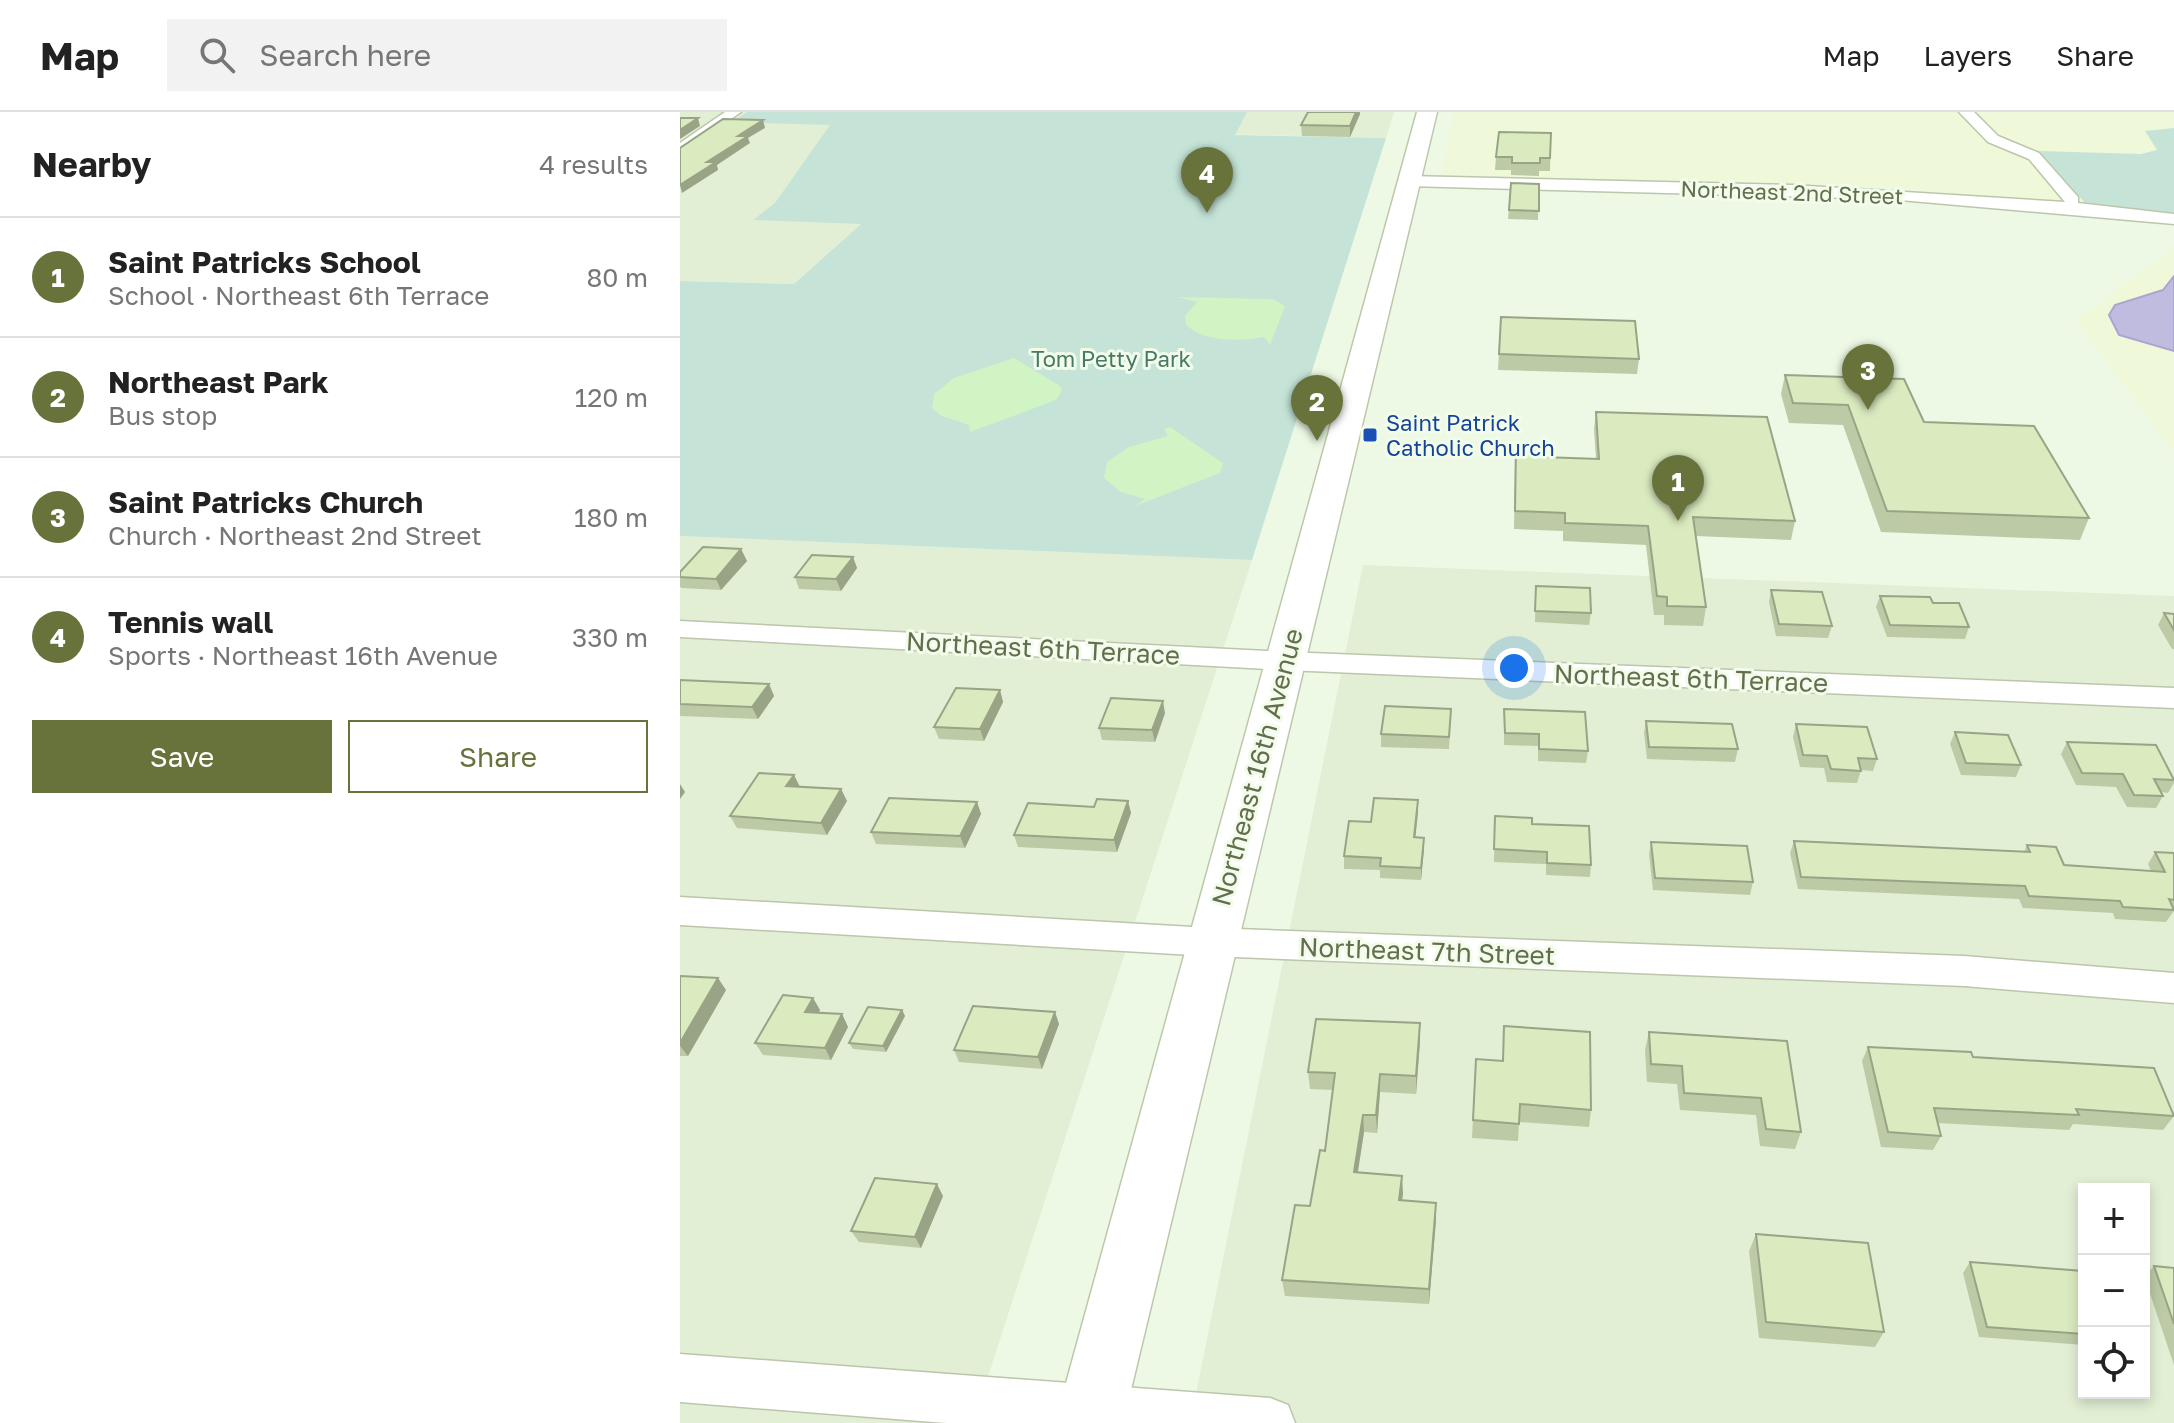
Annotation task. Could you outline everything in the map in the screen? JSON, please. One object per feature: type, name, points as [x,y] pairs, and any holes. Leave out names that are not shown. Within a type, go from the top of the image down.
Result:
[{"type":"street","points":[[681,148],[734,112]]},
{"type":"street","name":"Northeast 16th Avenue","points":[[1091,1417],[1210,942],[1286,661],[1427,112]]},
{"type":"street","points":[[1966,112],[1993,139],[2034,156],[2072,200]]},
{"type":"street","name":"Northeast 2nd Street","points":[[1408,181],[1906,196],[2052,205],[2174,219]]},
{"type":"street","name":"Northeast 6th Terrace","points":[[680,629],[1286,661],[2174,698]]},
{"type":"street","name":"Northeast 7th Street","points":[[680,911],[1210,942],[1964,971],[2174,988]]},
{"type":"street","points":[[680,1378],[957,1397],[1091,1417],[1270,1423]]},
{"type":"shaded area","points":[[680,112],[1394,112],[1386,138],[1084,131],[919,172],[794,284],[680,281]]},
{"type":"shaded area","points":[[1454,112],[2174,112],[2174,213],[1881,187],[1441,175]]},
{"type":"shaded area","points":[[2174,248],[2174,453],[2076,320]]},
{"type":"shaded area","points":[[2174,276],[2174,351],[2119,335],[2109,315],[2115,305],[2163,290]]},
{"type":"shaded area","points":[[680,536],[1252,560],[973,1423],[680,1423]]},
{"type":"shaded area","points":[[1363,565],[2174,596],[2174,1423],[1190,1423]]},
{"type":"green space","name":"Tom Petty Park","points":[[747,112],[1247,112],[1235,135],[1386,138],[1252,560],[680,536],[680,281],[794,284],[861,224],[753,220],[775,203],[830,125],[733,122]]},
{"type":"green space","points":[[2174,128],[2174,213],[2086,204],[2039,151],[2141,154],[2157,150],[2145,131]]},
{"type":"sand","points":[[1178,297],[1273,299],[1285,306],[1270,345],[1264,337],[1223,339],[1194,331],[1186,325],[1185,316],[1197,302]]},
{"type":"sand","points":[[1014,358],[1060,386],[1062,390],[1056,400],[970,432],[969,425],[942,416],[932,408],[934,394],[954,378]]},
{"type":"sand","points":[[1170,427],[1223,463],[1220,473],[1135,506],[1145,499],[1121,492],[1104,478],[1107,462],[1129,447],[1168,436],[1164,429]]},
{"type":"building","points":[[1308,112],[1356,112],[1350,126],[1301,125]]},
{"type":"building","points":[[680,118],[698,118],[680,130]]},
{"type":"building","points":[[723,119],[763,120],[738,136],[748,136],[707,162],[716,162],[680,185],[680,148]]},
{"type":"building","points":[[1499,132],[1551,133],[1550,158],[1540,158],[1540,163],[1512,163],[1512,157],[1496,157]]},
{"type":"building","points":[[1511,183],[1539,184],[1539,211],[1509,210]]},
{"type":"building","points":[[1501,317],[1635,321],[1639,359],[1499,354]]},
{"type":"building","points":[[1785,375],[1904,379],[1924,422],[2034,426],[2089,518],[1887,511],[1848,405],[1793,403]]},
{"type":"building","points":[[1596,412],[1767,417],[1795,521],[1693,517],[1706,607],[1667,606],[1667,597],[1657,596],[1648,526],[1565,523],[1565,513],[1515,511],[1516,444],[1542,445],[1542,457],[1599,459]]},
{"type":"building","points":[[703,547],[741,549],[716,579],[680,577],[680,572]]},
{"type":"building","points":[[812,555],[853,557],[836,579],[795,577]]},
{"type":"building","points":[[1536,586],[1590,588],[1591,613],[1535,611]]},
{"type":"building","points":[[1771,590],[1822,592],[1832,626],[1779,624]]},
{"type":"building","points":[[1880,596],[1930,597],[1933,603],[1959,603],[1969,627],[1890,625]]},
{"type":"building","points":[[2164,613],[2174,614],[2174,630]]},
{"type":"building","points":[[680,680],[769,684],[752,707],[680,704]]},
{"type":"building","points":[[956,688],[1000,690],[980,729],[934,727]]},
{"type":"building","points":[[1111,698],[1163,701],[1152,730],[1099,728]]},
{"type":"building","points":[[1385,706],[1451,709],[1449,737],[1381,734]]},
{"type":"building","points":[[1504,709],[1585,712],[1588,751],[1539,749],[1539,734],[1505,733]]},
{"type":"building","points":[[1646,721],[1732,724],[1738,749],[1649,747]]},
{"type":"building","points":[[1796,724],[1867,727],[1877,759],[1858,758],[1861,771],[1831,769],[1827,756],[1803,755]]},
{"type":"building","points":[[1955,732],[2008,735],[2021,765],[1966,763]]},
{"type":"building","points":[[2067,742],[2156,745],[2174,780],[2154,779],[2163,796],[2134,795],[2123,774],[2082,773]]},
{"type":"building","points":[[759,773],[794,775],[786,786],[841,789],[821,823],[730,816]]},
{"type":"building","points":[[889,798],[977,802],[960,836],[871,832]]},
{"type":"building","points":[[1374,798],[1418,800],[1414,837],[1424,838],[1421,868],[1380,866],[1381,858],[1344,856],[1349,821],[1371,822]]},
{"type":"building","points":[[1097,799],[1128,801],[1114,840],[1014,835],[1028,803],[1094,807]]},
{"type":"building","points":[[1495,816],[1532,818],[1532,824],[1589,826],[1591,865],[1547,863],[1547,852],[1494,849]]},
{"type":"building","points":[[1794,841],[2030,852],[2027,845],[2056,847],[2064,865],[2165,872],[2155,852],[2174,853],[2174,900],[2169,899],[2174,910],[2123,907],[2120,901],[2029,896],[2025,886],[1801,877]]},
{"type":"building","points":[[1651,842],[1747,846],[1753,882],[1655,878]]},
{"type":"building","points":[[680,976],[718,978],[680,1043]]},
{"type":"building","points":[[783,995],[813,998],[805,1012],[842,1014],[825,1048],[755,1043]]},
{"type":"building","points":[[973,1006],[1055,1012],[1038,1057],[954,1050]]},
{"type":"building","points":[[868,1007],[902,1010],[883,1046],[849,1043]]},
{"type":"building","points":[[1316,1019],[1420,1023],[1416,1076],[1380,1074],[1376,1115],[1363,1115],[1354,1172],[1402,1176],[1399,1200],[1436,1203],[1429,1289],[1282,1280],[1295,1205],[1310,1206],[1320,1150],[1325,1151],[1335,1073],[1308,1072]]},
{"type":"building","points":[[1504,1026],[1590,1032],[1591,1110],[1520,1104],[1519,1124],[1473,1120],[1476,1059],[1503,1061]]},
{"type":"building","points":[[1649,1032],[1787,1041],[1801,1132],[1766,1129],[1761,1098],[1684,1093],[1682,1066],[1651,1064]]},
{"type":"building","points":[[1868,1047],[1971,1052],[1973,1057],[2154,1068],[2174,1116],[2076,1109],[2079,1115],[1934,1108],[1941,1136],[1888,1132]]},
{"type":"building","points":[[875,1178],[937,1184],[915,1237],[851,1231]]},
{"type":"building","points":[[1756,1234],[1868,1243],[1884,1332],[1766,1322]]},
{"type":"building","points":[[1970,1262],[2078,1271],[2078,1334],[1987,1327]]},
{"type":"building","points":[[2154,1266],[2174,1268],[2174,1324]]},
{"type":"place","name":"Tennis wall","points":[[1207,213]]},
{"type":"place","name":"Saint Patricks Church","points":[[1868,410]]},
{"type":"place","name":"Saint Patrick Catholic Church","points":[[1370,435]]},
{"type":"place","name":"Northeast Park","points":[[1317,441]]},
{"type":"place","name":"Saint Patricks School","points":[[1678,521]]}]
